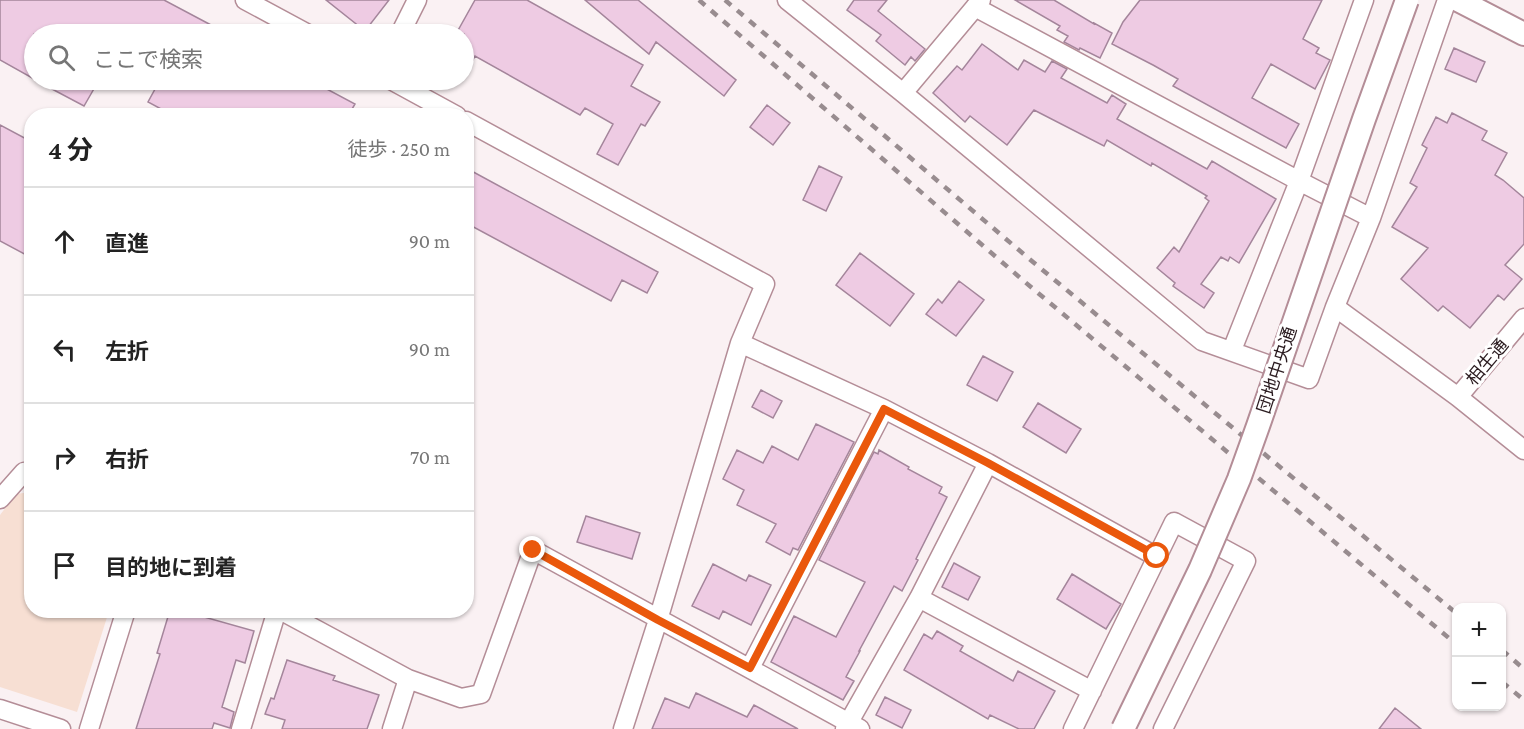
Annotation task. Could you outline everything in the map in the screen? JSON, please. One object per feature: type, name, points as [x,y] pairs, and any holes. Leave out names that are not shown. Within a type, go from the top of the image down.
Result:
[{"type":"street","points":[[245,0],[289,24]]},
{"type":"street","points":[[405,24],[417,0]]},
{"type":"street","points":[[787,0],[1202,341],[1309,379],[1371,218],[1447,0]]},
{"type":"street","points":[[1232,350],[1299,181],[1364,0]]},
{"type":"street","name":"団地中央通","points":[[1123,729],[1200,570],[1239,479],[1407,0]]},
{"type":"street","points":[[1458,0],[1524,34]]},
{"type":"street","points":[[903,93],[978,4],[1299,181],[1371,218]]},
{"type":"street","points":[[409,90],[442,108]]},
{"type":"street","points":[[474,125],[765,284],[740,343],[658,620],[623,729]]},
{"type":"street","points":[[1335,307],[1458,397]]},
{"type":"street","name":"相生通","points":[[1524,318],[1458,397],[1524,450]]},
{"type":"street","points":[[740,343],[884,409],[1157,556]]},
{"type":"street","points":[[750,668],[884,409]]},
{"type":"street","points":[[293,618],[408,679],[461,698],[481,694],[533,550],[750,668],[851,727],[988,463]]},
{"type":"street","points":[[0,499],[24,472]]},
{"type":"street","points":[[1073,729],[1174,522],[1246,561],[1163,729]]},
{"type":"street","points":[[919,598],[1092,691]]},
{"type":"street","points":[[88,729],[123,618]]},
{"type":"street","points":[[241,729],[276,618]]},
{"type":"street","points":[[393,729],[408,679]]},
{"type":"street","points":[[0,709],[61,729]]},
{"type":"shaded area","points":[[24,493],[24,618],[107,618],[77,712],[0,687],[0,515],[16,494]]},
{"type":"building","points":[[0,0],[164,0],[209,24],[24,24],[24,73],[0,60]]},
{"type":"building","points":[[326,0],[389,0],[370,24],[356,24]]},
{"type":"building","points":[[475,0],[527,0],[643,65],[631,86],[660,102],[645,126],[641,124],[618,165],[597,154],[613,124],[585,108],[580,115],[475,56],[474,58],[474,24],[462,24]]},
{"type":"building","points":[[585,0],[638,0],[736,80],[724,96],[656,42],[649,54]]},
{"type":"building","points":[[854,0],[887,0],[878,11],[925,49],[915,61],[911,57],[905,65],[876,41],[881,35],[847,10]]},
{"type":"building","points":[[1015,0],[1054,0],[1112,33],[1100,58],[1064,42],[1068,36],[1057,30],[1060,26]]},
{"type":"building","points":[[1140,0],[1322,0],[1303,39],[1319,48],[1316,53],[1330,60],[1315,89],[1271,64],[1252,98],[1299,124],[1286,148],[1173,86],[1178,79],[1112,44],[1123,22]]},
{"type":"building","points":[[982,44],[1018,70],[1024,60],[1045,72],[1052,61],[1067,69],[1061,78],[1107,103],[1112,95],[1126,104],[1117,119],[1207,169],[1212,161],[1276,199],[1239,263],[1230,257],[1228,261],[1221,257],[1201,284],[1214,293],[1204,308],[1173,286],[1175,283],[1157,268],[1174,247],[1179,252],[1209,201],[1205,198],[1207,196],[1152,163],[1151,166],[1107,140],[1104,146],[1034,110],[1007,145],[970,116],[965,122],[933,93],[957,66],[962,70]]},
{"type":"building","points":[[1454,48],[1485,62],[1476,82],[1445,69]]},
{"type":"building","points":[[54,90],[93,90],[84,106]]},
{"type":"building","points":[[155,90],[329,90],[355,104],[353,108],[159,108],[148,102]]},
{"type":"building","points":[[767,105],[790,123],[773,145],[750,127]]},
{"type":"building","points":[[1452,113],[1487,131],[1482,140],[1507,153],[1495,175],[1524,198],[1524,244],[1505,265],[1522,279],[1504,300],[1498,295],[1470,328],[1443,306],[1438,311],[1401,279],[1428,248],[1392,227],[1417,187],[1410,183],[1427,148],[1422,145],[1436,117],[1447,123]]},
{"type":"building","points":[[0,125],[24,138],[24,254],[0,241]]},
{"type":"building","points":[[819,166],[842,177],[826,211],[803,200]]},
{"type":"building","points":[[474,172],[658,272],[647,293],[622,280],[611,301],[474,227]]},
{"type":"building","points":[[860,253],[914,294],[890,326],[836,285]]},
{"type":"building","points":[[959,281],[984,300],[956,336],[926,314],[938,299],[942,303]]},
{"type":"building","points":[[983,356],[1013,372],[997,401],[967,385]]},
{"type":"building","points":[[761,390],[782,401],[773,418],[752,407]]},
{"type":"building","points":[[1038,403],[1081,429],[1066,453],[1023,427]]},
{"type":"building","points":[[816,424],[854,442],[798,550],[793,548],[790,555],[766,542],[776,524],[737,505],[744,490],[723,479],[737,450],[763,463],[772,446],[798,460]]},
{"type":"building","points":[[879,450],[942,487],[939,493],[947,497],[902,591],[894,586],[859,651],[846,677],[854,681],[843,700],[771,662],[794,616],[836,637],[865,582],[819,560],[874,452],[878,454]]},
{"type":"building","points":[[586,516],[640,533],[632,559],[577,542]]},
{"type":"building","points":[[954,563],[980,577],[968,600],[942,587]]},
{"type":"building","points":[[713,564],[746,581],[749,575],[771,585],[751,625],[723,611],[719,619],[692,606]]},
{"type":"building","points":[[1072,574],[1121,604],[1106,629],[1057,599]]},
{"type":"building","points":[[168,618],[208,618],[254,631],[245,663],[236,660],[222,707],[234,712],[230,728],[214,723],[212,729],[136,729],[160,654],[157,653]]},
{"type":"building","points":[[937,631],[963,646],[960,651],[1013,681],[1018,671],[1055,691],[1034,729],[1019,729],[990,715],[988,719],[904,670],[924,634],[932,639]]},
{"type":"building","points":[[287,660],[335,676],[333,680],[379,695],[367,729],[282,729],[285,720],[265,714],[271,698],[274,699]]},
{"type":"building","points":[[696,693],[747,717],[754,705],[798,729],[652,729],[665,698],[689,708]]},
{"type":"building","points":[[885,697],[911,710],[902,728],[876,715]]},
{"type":"building","points":[[1395,708],[1421,729],[1379,729]]},
{"type":"railway","points":[[699,0],[1025,282],[1452,641]]},
{"type":"railway","points":[[725,0],[1033,262],[1452,610]]},
{"type":"railway","points":[[1506,653],[1524,669]]},
{"type":"railway","points":[[1506,685],[1524,700]]},
{"type":"route","points":[[533,550],[750,668],[884,409],[1157,556]]}]
